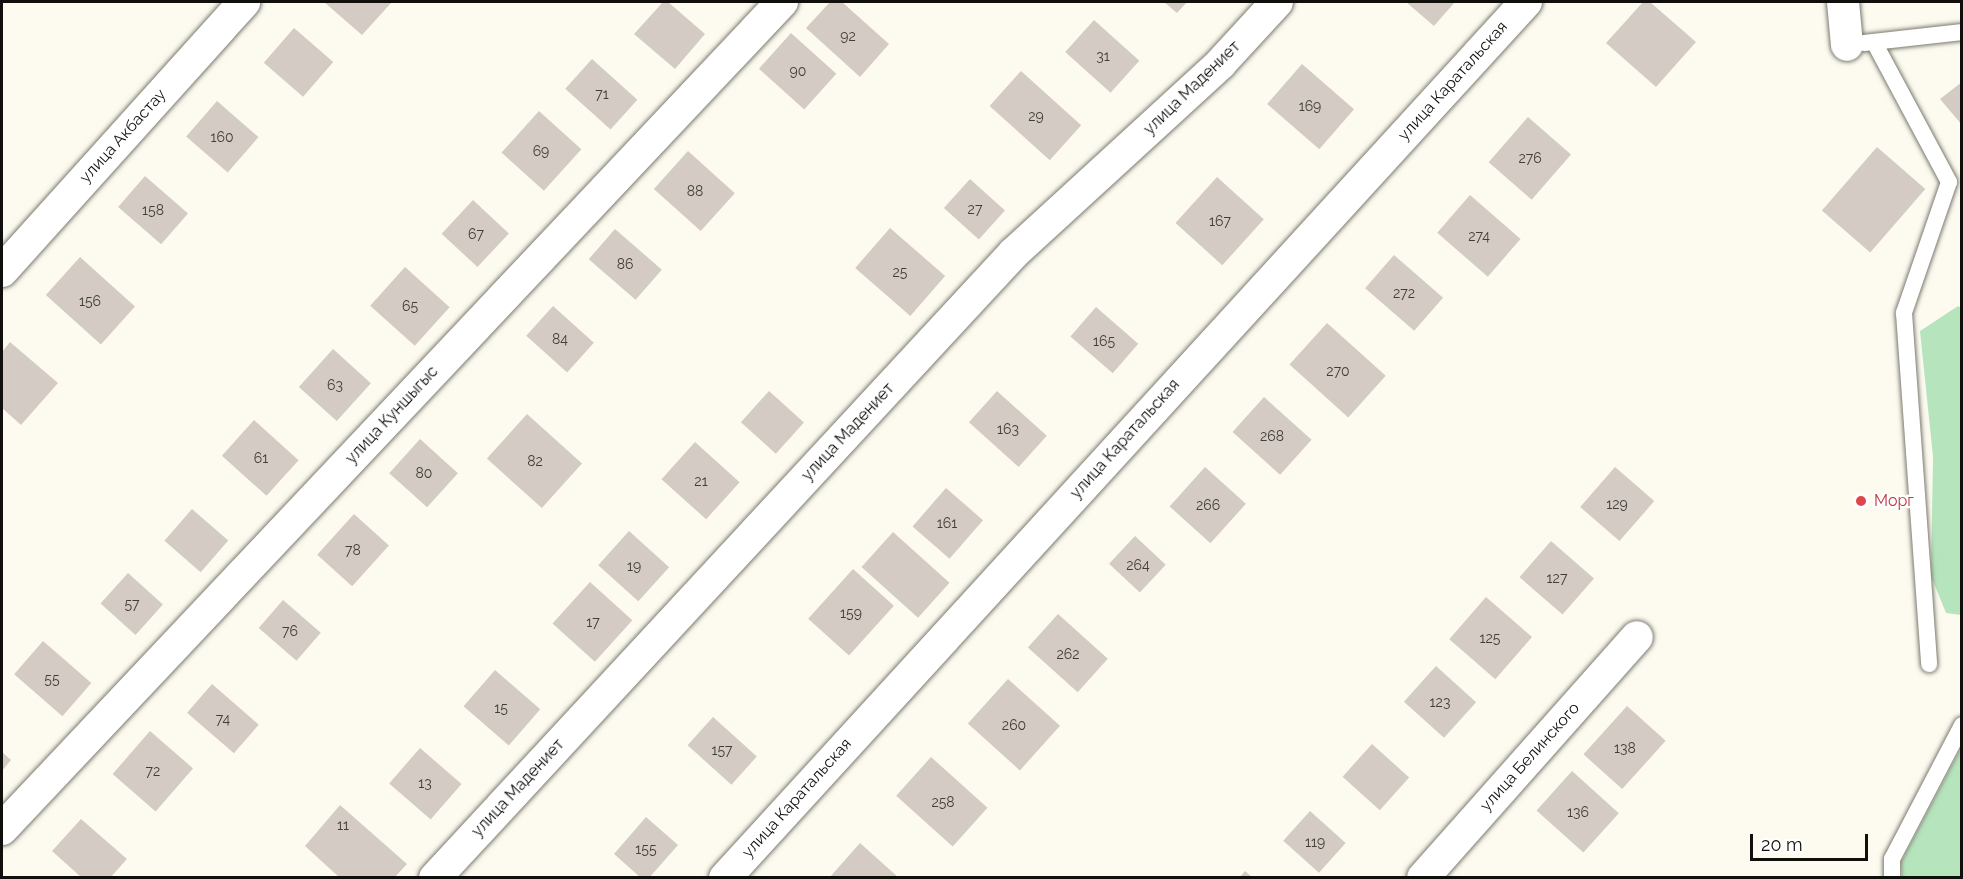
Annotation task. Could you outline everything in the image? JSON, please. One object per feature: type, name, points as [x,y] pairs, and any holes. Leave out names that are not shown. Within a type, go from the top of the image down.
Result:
[{"type":"street","name":"улица Акбастау","points":[[2,271],[244,2]]},
{"type":"street","name":"улица Куншыгыс","points":[[2,829],[782,2]]},
{"type":"street","name":"улица Мадениет","points":[[435,878],[1014,253],[1220,64],[1277,2]]},
{"type":"street","name":"улица Каратальская","points":[[725,878],[1526,2]]},
{"type":"street","points":[[1843,2],[1860,43]]},
{"type":"street","name":"улица Белинского","points":[[1423,878],[1637,637]]},
{"type":"lane","points":[[1929,664],[1904,313],[1949,182],[1860,43],[1962,32]]},
{"type":"lane","points":[[1892,878],[1892,859],[1962,725]]},
{"type":"green space","points":[[1958,306],[1962,309],[1961,615],[1946,613],[1931,576],[1933,457],[1920,331]]},
{"type":"green space","points":[[1961,748],[1961,877],[1902,877],[1901,862]]},
{"type":"building","points":[[324,2],[392,2],[362,35]]},
{"type":"building","points":[[663,2],[668,2],[705,34],[675,69],[634,34]]},
{"type":"building","points":[[830,2],[842,2],[889,44],[860,77],[806,28]]},
{"type":"building","points":[[1164,2],[1187,2],[1177,13]]},
{"type":"building","points":[[1406,2],[1455,2],[1434,26]]},
{"type":"building","points":[[1643,2],[1650,2],[1696,42],[1656,87],[1606,43]]},
{"type":"building","points":[[1094,20],[1139,61],[1111,93],[1065,52]]},
{"type":"building","points":[[294,28],[333,62],[303,97],[264,63]]},
{"type":"building","points":[[791,33],[836,74],[804,109],[759,69]]},
{"type":"building","points":[[592,59],[637,100],[611,130],[565,89]]},
{"type":"building","points":[[1302,64],[1354,109],[1319,149],[1267,104]]},
{"type":"building","points":[[1021,71],[1081,125],[1050,160],[990,106]]},
{"type":"building","points":[[1962,82],[1962,125],[1940,99]]},
{"type":"building","points":[[217,101],[259,137],[228,173],[186,136]]},
{"type":"building","points":[[539,111],[581,149],[544,191],[502,153]]},
{"type":"building","points":[[1528,117],[1571,154],[1532,200],[1489,162]]},
{"type":"building","points":[[1877,147],[1925,189],[1870,252],[1822,210]]},
{"type":"building","points":[[688,151],[735,193],[701,231],[654,189]]},
{"type":"building","points":[[145,176],[188,213],[161,244],[118,207]]},
{"type":"building","points":[[1217,177],[1264,219],[1222,265],[1176,223]]},
{"type":"building","points":[[970,179],[1005,210],[979,239],[944,208]]},
{"type":"building","points":[[1470,195],[1521,239],[1488,277],[1437,233]]},
{"type":"building","points":[[473,200],[509,233],[477,267],[442,234]]},
{"type":"building","points":[[890,228],[945,276],[910,316],[855,268]]},
{"type":"building","points":[[615,229],[662,270],[636,300],[589,259]]},
{"type":"building","points":[[1394,255],[1443,298],[1414,331],[1365,288]]},
{"type":"building","points":[[80,257],[135,307],[101,344],[46,295]]},
{"type":"building","points":[[405,267],[450,307],[415,346],[370,306]]},
{"type":"building","points":[[553,306],[594,343],[567,373],[526,336]]},
{"type":"building","points":[[1096,307],[1138,344],[1113,373],[1070,336]]},
{"type":"building","points":[[1327,323],[1386,376],[1348,417],[1290,365]]},
{"type":"building","points":[[10,342],[58,383],[21,425],[2,408],[2,352]]},
{"type":"building","points":[[333,349],[371,383],[337,421],[299,387]]},
{"type":"building","points":[[769,391],[804,422],[776,454],[741,422]]},
{"type":"building","points":[[997,391],[1047,436],[1019,467],[969,422]]},
{"type":"building","points":[[1264,397],[1312,440],[1280,475],[1233,432]]},
{"type":"building","points":[[527,414],[582,464],[542,508],[487,459]]},
{"type":"building","points":[[254,420],[299,460],[266,496],[222,456]]},
{"type":"building","points":[[420,439],[458,473],[427,507],[389,473]]},
{"type":"building","points":[[695,442],[740,482],[706,519],[662,479]]},
{"type":"building","points":[[1205,467],[1246,504],[1210,543],[1170,506]]},
{"type":"building","points":[[1615,467],[1654,501],[1619,541],[1580,507]]},
{"type":"building","points":[[946,488],[983,520],[950,559],[913,526]]},
{"type":"building","points":[[192,509],[228,540],[201,572],[164,541]]},
{"type":"building","points":[[354,514],[389,545],[352,586],[317,555]]},
{"type":"building","points":[[629,531],[669,567],[638,601],[598,565]]},
{"type":"building","points":[[893,532],[949,583],[918,618],[862,567]]},
{"type":"building","points":[[1135,536],[1166,565],[1140,592],[1109,564]]},
{"type":"building","points":[[1551,541],[1594,578],[1563,615],[1520,577]]},
{"type":"building","points":[[853,569],[894,606],[849,656],[808,619]]},
{"type":"building","points":[[128,573],[163,604],[135,635],[101,603]]},
{"type":"building","points":[[590,582],[632,620],[595,662],[553,624]]},
{"type":"building","points":[[1486,597],[1532,637],[1495,679],[1449,639]]},
{"type":"building","points":[[283,600],[321,633],[296,661],[259,628]]},
{"type":"building","points":[[1058,614],[1108,659],[1078,692],[1028,647]]},
{"type":"building","points":[[43,641],[91,683],[62,716],[14,674]]},
{"type":"building","points":[[1436,666],[1476,702],[1444,738],[1404,702]]},
{"type":"building","points":[[495,670],[540,709],[509,746],[464,706]]},
{"type":"building","points":[[1008,679],[1060,726],[1020,770],[968,724]]},
{"type":"building","points":[[212,684],[259,725],[234,753],[187,713]]},
{"type":"building","points":[[1627,706],[1666,741],[1622,789],[1584,754]]},
{"type":"building","points":[[713,717],[757,756],[731,785],[688,745]]},
{"type":"building","points":[[150,731],[193,768],[156,811],[113,774]]},
{"type":"building","points":[[1372,744],[1409,777],[1380,810],[1343,777]]},
{"type":"building","points":[[420,748],[462,784],[431,820],[389,783]]},
{"type":"building","points":[[2,752],[11,760],[2,771]]},
{"type":"building","points":[[931,757],[987,808],[953,846],[896,796]]},
{"type":"building","points":[[1572,771],[1619,813],[1583,853],[1537,810]]},
{"type":"building","points":[[340,805],[407,864],[394,878],[340,878],[305,846]]},
{"type":"building","points":[[1310,811],[1346,843],[1319,873],[1283,841]]},
{"type":"building","points":[[646,817],[678,845],[649,878],[641,878],[614,854]]},
{"type":"building","points":[[81,819],[127,859],[110,878],[82,878],[52,851]]},
{"type":"building","points":[[860,843],[899,878],[829,878]]},
{"type":"building","points":[[1245,871],[1253,878],[1239,878]]},
{"type":"place","name":"Морг","points":[[1861,501]]}]
